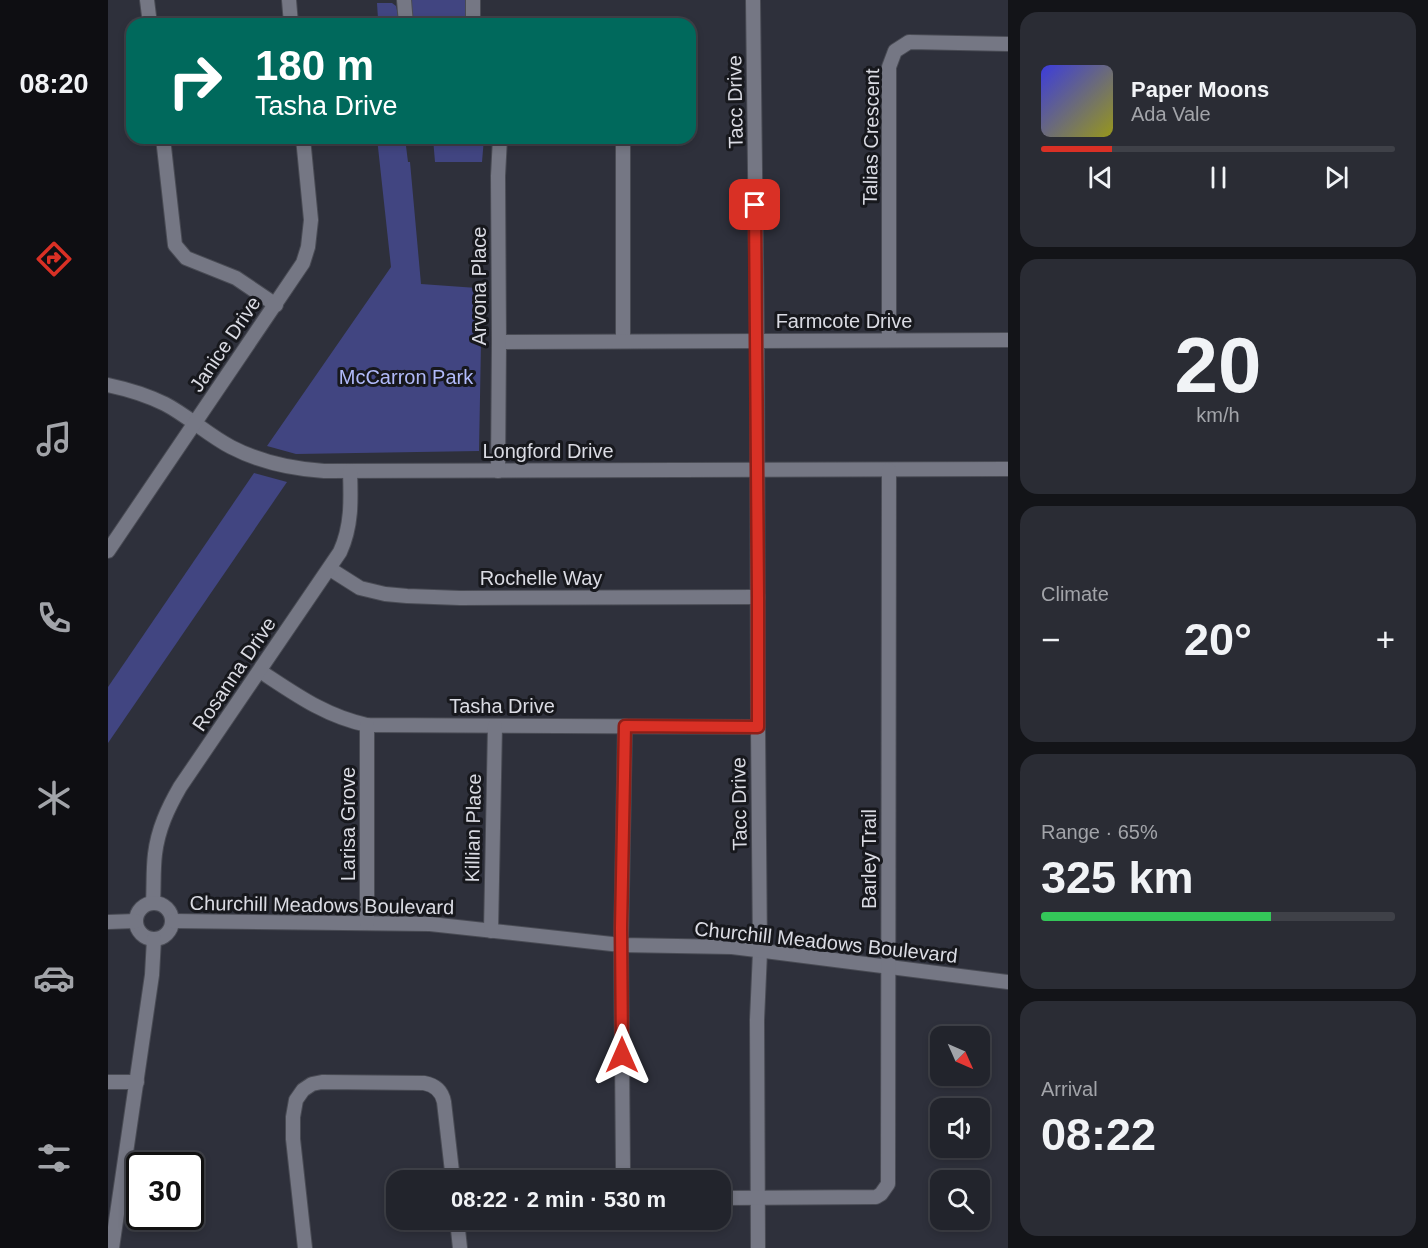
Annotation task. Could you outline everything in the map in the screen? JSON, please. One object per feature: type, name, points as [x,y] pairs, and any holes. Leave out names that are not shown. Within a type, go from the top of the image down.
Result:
[{"type":"street","points":[[147,0],[149,18]]},
{"type":"street","points":[[289,0],[290,18]]},
{"type":"street","points":[[404,0],[406,18]]},
{"type":"street","points":[[473,0],[473,18]]},
{"type":"street","name":"Tacc Drive","points":[[753,0],[760,951],[757,1020],[758,1248]]},
{"type":"street","name":"Talias Crescent","points":[[889,340],[889,68],[895,51],[909,42],[1008,44]]},
{"type":"street","points":[[164,144],[175,245],[186,258],[236,278],[276,305]]},
{"type":"street","name":"Janice Drive","points":[[108,551],[303,263],[308,247],[311,220],[304,144]]},
{"type":"street","name":"Arvona Place","points":[[498,471],[500,144]]},
{"type":"street","points":[[623,144],[623,341]]},
{"type":"street","name":"Farmcote Drive","points":[[500,342],[1008,340]]},
{"type":"street","name":"Longford Drive","points":[[108,385],[126,388],[165,404],[231,447],[277,465],[300,470],[1008,469]]},
{"type":"street","name":"Barley Trail","points":[[758,1198],[876,1197],[885,1190],[888,1178],[889,470]]},
{"type":"street","name":"Rosanna Drive","points":[[153,903],[155,855],[165,814],[180,787],[340,552],[349,528],[350,471]]},
{"type":"street","name":"Rochelle Way","points":[[330,569],[360,588],[407,596],[460,598],[758,597]]},
{"type":"street","name":"Tasha Drive","points":[[260,671],[311,704],[349,720],[368,725],[758,727]]},
{"type":"street","name":"Larisa Grove","points":[[367,923],[368,725]]},
{"type":"street","name":"Killian Place","points":[[491,931],[495,726]]},
{"type":"street","points":[[623,1170],[621,945],[625,726]]},
{"type":"street","points":[[153,903],[166,908],[170,912],[172,921],[167,933],[154,939],[144,936],[137,927],[136,921],[141,908],[153,903]]},
{"type":"street","points":[[108,922],[136,921]]},
{"type":"street","name":"Churchill Meadows Boulevard","points":[[172,921],[430,924],[621,945],[732,947],[1008,982]]},
{"type":"street","points":[[112,1248],[152,975],[154,939]]},
{"type":"street","points":[[108,1082],[137,1082]]},
{"type":"street","points":[[305,1248],[293,1128],[296,1100],[303,1090],[312,1084],[322,1082],[424,1083],[434,1086],[443,1098],[452,1170]]},
{"type":"street","points":[[731,1198],[758,1198]]},
{"type":"street","points":[[458,1230],[460,1248]]},
{"type":"green space","points":[[410,0],[466,0],[466,18],[412,18]]},
{"type":"green space","points":[[377,3],[392,3],[396,6],[399,18],[378,18]]},
{"type":"green space","name":"McCarron Park","points":[[378,144],[406,144],[408,162],[410,162],[421,284],[477,288],[481,343],[479,451],[296,454],[267,446],[391,267]]},
{"type":"green space","points":[[434,144],[484,144],[482,162],[435,162]]},
{"type":"green space","points":[[254,473],[287,482],[108,743],[108,687]]},
{"type":"route","points":[[622,1055],[621,928],[625,726],[758,727],[755,205]]}]
